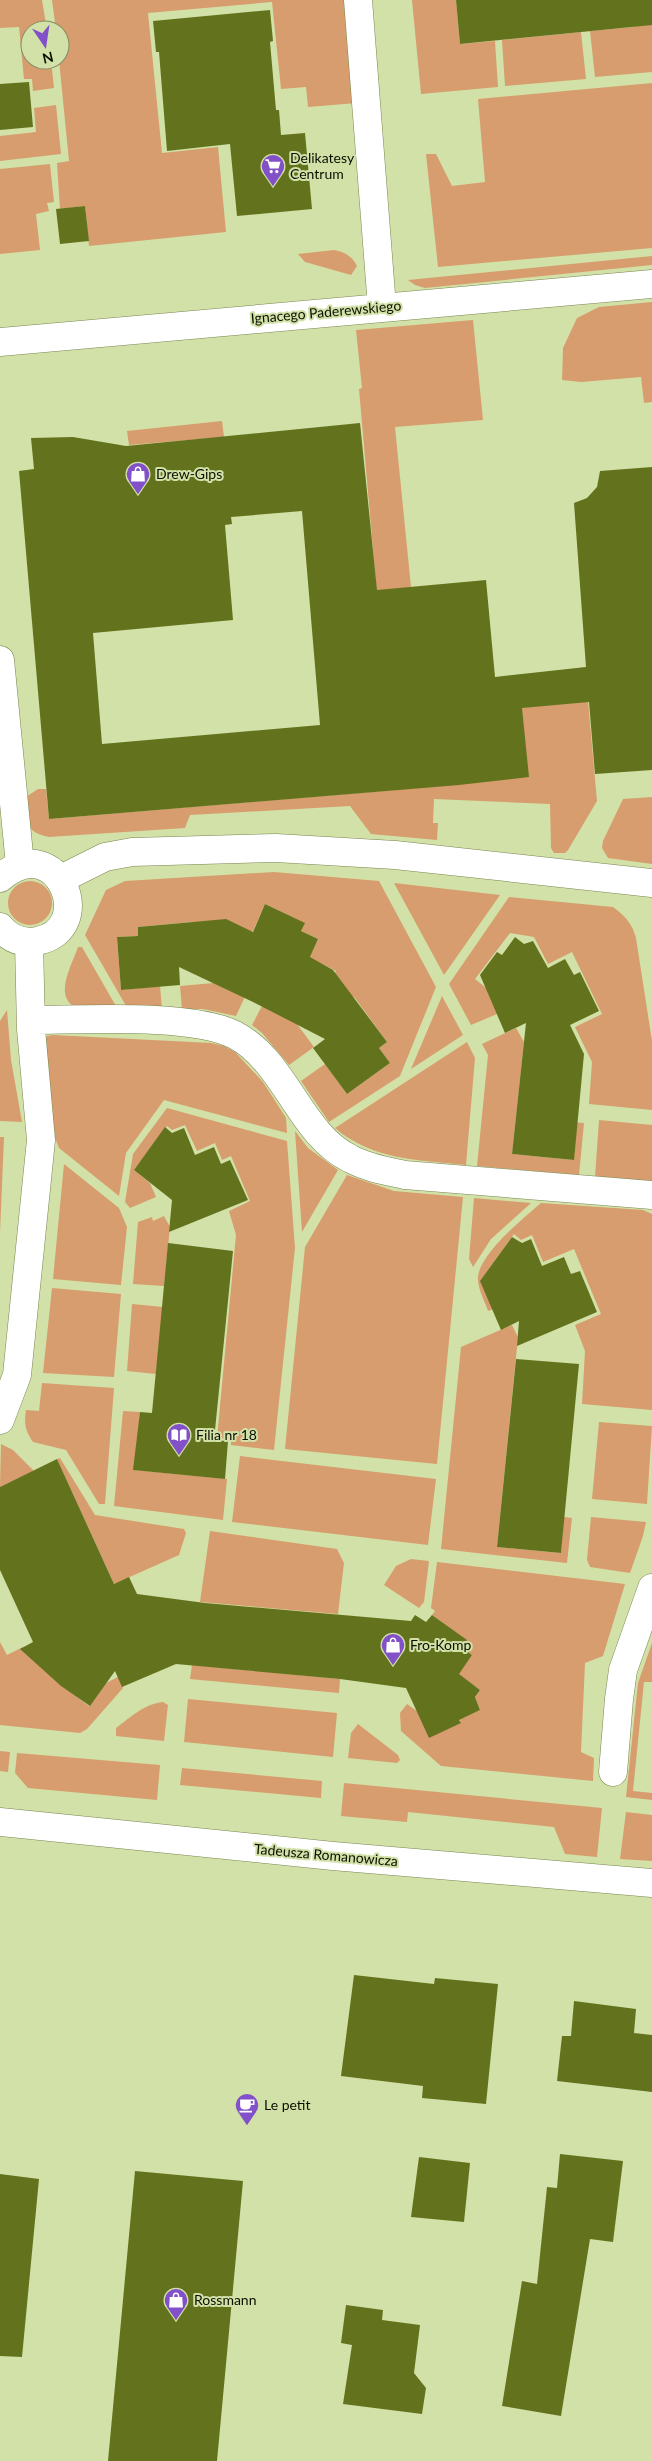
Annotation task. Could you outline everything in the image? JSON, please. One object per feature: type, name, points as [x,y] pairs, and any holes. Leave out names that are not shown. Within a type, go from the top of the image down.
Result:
[{"type":"street","points":[[358,0],[382,307]]},
{"type":"street","name":"Ignacego Paderewskiego","points":[[0,342],[652,284]]},
{"type":"street","points":[[0,660],[10,871],[42,866],[52,870],[61,878],[67,890],[69,902],[62,926],[53,935],[29,942],[17,940],[6,934],[0,927]]},
{"type":"street","points":[[61,878],[105,856],[132,852],[276,848],[395,855],[652,883]]},
{"type":"street","points":[[0,1420],[17,1374],[41,1140],[31,1020],[29,942]]},
{"type":"street","points":[[31,1020],[174,1022],[214,1028],[234,1035],[253,1047],[273,1069],[319,1133],[333,1148],[350,1159],[372,1168],[405,1175],[652,1195]]},
{"type":"street","points":[[613,1772],[619,1699],[624,1670],[651,1595]]},
{"type":"street","name":"Tadeusza Romanowicza","points":[[0,1822],[324,1855],[652,1883]]},
{"type":"shaded area","points":[[0,0],[42,0],[45,20],[20,20],[20,37],[19,27],[0,28]]},
{"type":"shaded area","points":[[52,0],[348,0],[357,103],[308,107],[306,87],[281,89],[272,2],[148,13],[162,153],[218,147],[226,232],[89,246],[85,206],[60,209],[57,163],[69,161],[60,70],[70,70],[70,20],[55,20]]},
{"type":"shaded area","points":[[412,0],[456,0],[460,44],[495,41],[498,87],[421,94]]},
{"type":"shaded area","points":[[652,15],[652,72],[595,77],[590,31],[634,27]]},
{"type":"shaded area","points":[[581,32],[586,79],[505,86],[502,40]]},
{"type":"shaded area","points":[[23,70],[52,70],[54,88],[33,91],[32,79],[24,79]]},
{"type":"shaded area","points":[[652,83],[652,248],[438,267],[426,154],[436,154],[452,186],[485,182],[478,99]]},
{"type":"shaded area","points":[[56,105],[61,154],[0,161],[0,136],[36,132],[34,108]]},
{"type":"shaded area","points":[[50,164],[54,202],[47,203],[49,211],[36,214],[40,250],[0,254],[0,169]]},
{"type":"shaded area","points":[[334,250],[348,255],[353,260],[357,266],[351,275],[305,262],[298,254]]},
{"type":"shaded area","points":[[652,256],[652,265],[425,288],[415,285],[408,280]]},
{"type":"shaded area","points":[[652,302],[652,402],[644,403],[641,377],[581,382],[562,380],[563,348],[577,318],[599,307]]},
{"type":"shaded area","points":[[473,320],[483,420],[395,427],[424,717],[585,667],[597,801],[568,850],[565,853],[554,853],[551,848],[550,804],[434,799],[433,823],[438,823],[437,840],[371,834],[350,806],[190,815],[185,828],[49,837],[31,829],[26,819],[23,799],[38,789],[46,789],[49,819],[394,790],[359,389],[362,388],[356,330]]},
{"type":"shaded area","points":[[222,421],[224,437],[129,445],[127,431]]},
{"type":"shaded area","points":[[652,797],[652,864],[608,858],[602,848],[603,841],[623,799]]},
{"type":"shaded area","points":[[274,872],[379,881],[436,987],[400,1076],[329,1122],[301,1081],[325,1064],[347,1094],[390,1063],[379,1048],[387,1042],[355,998],[331,980],[336,971],[320,963],[316,965],[310,957],[318,939],[301,931],[304,923],[265,904],[253,931],[242,931],[192,922],[138,927],[138,936],[117,937],[121,990],[160,986],[162,1009],[129,1011],[85,935],[106,890],[125,881]]},
{"type":"shaded area","points":[[34,881],[46,887],[51,894],[51,912],[46,919],[39,924],[26,925],[18,922],[11,915],[8,899],[11,891],[18,884]]},
{"type":"shaded area","points":[[394,883],[500,895],[444,975]]},
{"type":"shaded area","points":[[509,897],[613,907],[630,924],[636,938],[652,1041],[652,1110],[589,1104],[592,1062],[575,1027],[602,1014],[572,952],[548,964],[534,937],[510,933],[475,979],[500,999],[497,1014],[471,1025],[449,984]]},
{"type":"shaded area","points":[[78,947],[82,947],[117,1008],[72,1005],[67,999],[65,985]]},
{"type":"shaded area","points":[[236,981],[249,988],[236,1016],[203,1009],[182,1009],[180,986]]},
{"type":"shaded area","points":[[442,996],[463,1035],[411,1069]]},
{"type":"shaded area","points":[[280,1001],[314,1047],[289,1065],[262,1033],[252,1025],[262,1006]]},
{"type":"shaded area","points":[[7,1010],[11,1060],[22,1122],[0,1121],[0,1021]]},
{"type":"shaded area","points":[[516,1028],[524,1042],[512,1154],[574,1160],[568,1122],[584,1123],[579,1175],[477,1166],[488,1055],[482,1044]]},
{"type":"shaded area","points":[[47,1036],[211,1043],[224,1046],[235,1052],[263,1082],[286,1118],[287,1133],[164,1100],[126,1153],[119,1196],[59,1148],[55,1138],[42,1047]]},
{"type":"shaded area","points":[[467,1042],[475,1058],[466,1165],[397,1157],[364,1147],[349,1139],[335,1128]]},
{"type":"shaded area","points":[[167,1108],[287,1141],[295,1248],[274,1450],[231,1445],[231,1439],[217,1438],[236,1235],[229,1211],[250,1201],[231,1156],[222,1160],[215,1143],[197,1151],[185,1125],[172,1130],[167,1126],[134,1170],[150,1183],[156,1197],[130,1208],[125,1202],[133,1154]]},
{"type":"shaded area","points":[[599,1120],[652,1125],[652,1183],[595,1177]]},
{"type":"shaded area","points":[[295,1131],[308,1148],[338,1170],[302,1232]]},
{"type":"shaded area","points":[[0,1137],[4,1137],[0,1233]]},
{"type":"shaded area","points":[[64,1164],[119,1208],[127,1227],[121,1285],[53,1279]]},
{"type":"shaded area","points":[[347,1175],[394,1191],[463,1197],[437,1464],[285,1449],[305,1247]]},
{"type":"shaded area","points":[[474,1198],[531,1203],[491,1239],[473,1267],[469,1259]]},
{"type":"shaded area","points":[[541,1203],[643,1210],[652,1214],[652,1410],[582,1404],[585,1351],[575,1325],[601,1314],[574,1249],[543,1262],[532,1235],[521,1240],[514,1234],[481,1280],[504,1305],[488,1311],[478,1281],[479,1271],[484,1261],[502,1239]]},
{"type":"shaded area","points":[[164,1216],[170,1227],[164,1286],[133,1284],[138,1222],[152,1217],[153,1221]]},
{"type":"shaded area","points":[[52,1288],[121,1294],[114,1377],[43,1373]]},
{"type":"shaded area","points":[[132,1304],[163,1307],[156,1374],[127,1371]]},
{"type":"shaded area","points":[[512,1325],[518,1337],[497,1547],[561,1553],[563,1528],[556,1516],[572,1518],[567,1563],[441,1549],[461,1347]]},
{"type":"shaded area","points":[[42,1383],[114,1388],[105,1504],[99,1504],[66,1450],[33,1442],[28,1434],[25,1423],[26,1410],[39,1411]]},
{"type":"shaded area","points":[[123,1411],[140,1412],[135,1470],[227,1479],[223,1520],[114,1506]]},
{"type":"shaded area","points":[[599,1422],[652,1426],[647,1504],[592,1499]]},
{"type":"shaded area","points":[[1,1444],[13,1450],[34,1471],[0,1487]]},
{"type":"shaded area","points":[[240,1456],[436,1479],[428,1545],[232,1522]]},
{"type":"shaded area","points":[[60,1458],[95,1515],[184,1529],[186,1533],[179,1555],[114,1584],[57,1459]]},
{"type":"shaded area","points":[[591,1517],[646,1522],[630,1573],[590,1567],[587,1560]]},
{"type":"shaded area","points":[[210,1531],[337,1549],[344,1563],[338,1614],[200,1602]]},
{"type":"shaded area","points":[[411,1559],[429,1561],[424,1602],[419,1608],[384,1585],[396,1566]]},
{"type":"shaded area","points":[[437,1562],[625,1584],[603,1656],[585,1663],[581,1752],[594,1758],[593,1781],[441,1766],[401,1731],[400,1713],[407,1704],[417,1711],[461,1723],[459,1719],[480,1710],[475,1697],[480,1690],[458,1674],[472,1655],[461,1647],[466,1640],[432,1615],[435,1611],[431,1608]]},
{"type":"shaded area","points":[[0,1642],[7,1655],[23,1647],[26,1655],[32,1652],[61,1685],[89,1706],[106,1683],[118,1677],[123,1688],[87,1729],[80,1733],[0,1725]]},
{"type":"shaded area","points":[[652,1643],[652,1682],[644,1682],[633,1791],[652,1793],[652,1800],[626,1797],[638,1683]]},
{"type":"shaded area","points":[[192,1665],[340,1679],[339,1693],[190,1679]]},
{"type":"shaded area","points":[[188,1699],[337,1713],[333,1757],[184,1742]]},
{"type":"shaded area","points":[[163,1702],[168,1705],[164,1741],[116,1736],[116,1728],[132,1715],[150,1705]]},
{"type":"shaded area","points":[[358,1724],[398,1755],[400,1760],[397,1763],[348,1758],[351,1733]]},
{"type":"shaded area","points":[[0,1751],[10,1752],[8,1772],[0,1771]]},
{"type":"shaded area","points":[[17,1753],[160,1765],[157,1800],[28,1788],[15,1773]]},
{"type":"shaded area","points":[[182,1768],[322,1781],[321,1798],[180,1785]]},
{"type":"shaded area","points":[[344,1783],[602,1808],[597,1857],[565,1854],[554,1827],[408,1812],[407,1822],[341,1816]]},
{"type":"shaded area","points":[[626,1812],[652,1815],[652,1861],[620,1859]]},
{"type":"building","points":[[456,0],[652,0],[652,25],[460,44]]},
{"type":"building","points":[[270,10],[273,41],[270,42],[276,110],[279,110],[281,135],[305,133],[312,209],[237,216],[230,144],[167,151],[159,52],[156,52],[153,21]]},
{"type":"building","points":[[29,82],[33,127],[0,130],[0,84]]},
{"type":"building","points":[[85,206],[89,241],[60,244],[56,209]]},
{"type":"building","points":[[360,423],[377,590],[486,580],[495,677],[586,667],[574,503],[587,498],[597,487],[600,471],[652,467],[652,770],[595,774],[589,702],[522,708],[529,777],[459,785],[49,819],[19,471],[34,469],[31,438],[73,437],[126,446]],"holes":[[[302,511],[320,725],[102,744],[93,633],[233,620],[225,525],[232,524],[231,517]]]},
{"type":"building","points":[[265,904],[305,923],[301,931],[318,939],[310,957],[333,970],[387,1042],[379,1048],[390,1063],[347,1094],[313,1048],[325,1039],[179,967],[180,985],[121,990],[117,937],[138,936],[138,927],[226,919],[253,932]]},
{"type":"building","points":[[515,937],[524,944],[533,941],[548,968],[565,959],[574,975],[580,972],[599,1011],[570,1025],[584,1054],[574,1160],[512,1154],[526,1023],[505,1033],[480,975],[497,952],[502,955]]},
{"type":"building","points":[[165,1127],[172,1133],[184,1128],[195,1155],[214,1147],[221,1164],[230,1160],[248,1200],[169,1232],[172,1200],[134,1170]]},
{"type":"building","points":[[512,1237],[522,1243],[531,1239],[542,1266],[564,1257],[571,1274],[580,1271],[597,1312],[517,1346],[519,1321],[501,1330],[480,1281]]},
{"type":"building","points":[[168,1243],[233,1251],[214,1440],[228,1441],[225,1479],[133,1470],[140,1412],[152,1413]]},
{"type":"building","points":[[516,1359],[579,1364],[561,1553],[497,1547]]},
{"type":"building","points":[[57,1459],[114,1584],[129,1577],[137,1594],[205,1603],[411,1621],[415,1615],[426,1622],[432,1615],[467,1640],[461,1647],[472,1655],[459,1674],[480,1690],[475,1697],[480,1710],[459,1720],[461,1723],[429,1738],[406,1688],[340,1679],[176,1664],[122,1687],[115,1671],[90,1706],[61,1686],[20,1649],[33,1642],[0,1570],[0,1487]]},
{"type":"building","points":[[354,1975],[434,1984],[435,1978],[498,1984],[486,2104],[422,2098],[423,2086],[341,2076]]},
{"type":"building","points":[[574,2001],[636,2009],[634,2033],[652,2035],[652,2092],[557,2081],[562,2036],[571,2036]]},
{"type":"building","points":[[560,2154],[623,2161],[613,2242],[590,2239],[561,2416],[502,2406],[522,2281],[537,2284],[547,2187],[557,2188]]},
{"type":"building","points":[[419,2157],[470,2163],[464,2222],[411,2217]]},
{"type":"building","name":"Rossmann","points":[[135,2171],[243,2181],[217,2461],[108,2461]]},
{"type":"building","points":[[0,2174],[39,2179],[22,2357],[0,2356]]},
{"type":"building","points":[[346,2305],[383,2310],[382,2320],[420,2325],[414,2373],[426,2388],[422,2414],[343,2404],[352,2345],[341,2343]]},
{"type":"place","name":"Delikatesy Centrum","points":[[273,187]]},
{"type":"place","name":"Drew-Gips","points":[[138,495]]},
{"type":"place","name":"Filia nr 18","points":[[179,1456]]},
{"type":"place","name":"Fro-Komp","points":[[393,1666]]},
{"type":"place","name":"Le petit","points":[[247,2126]]},
{"type":"place","name":"Rossmann","points":[[176,2321]]}]
